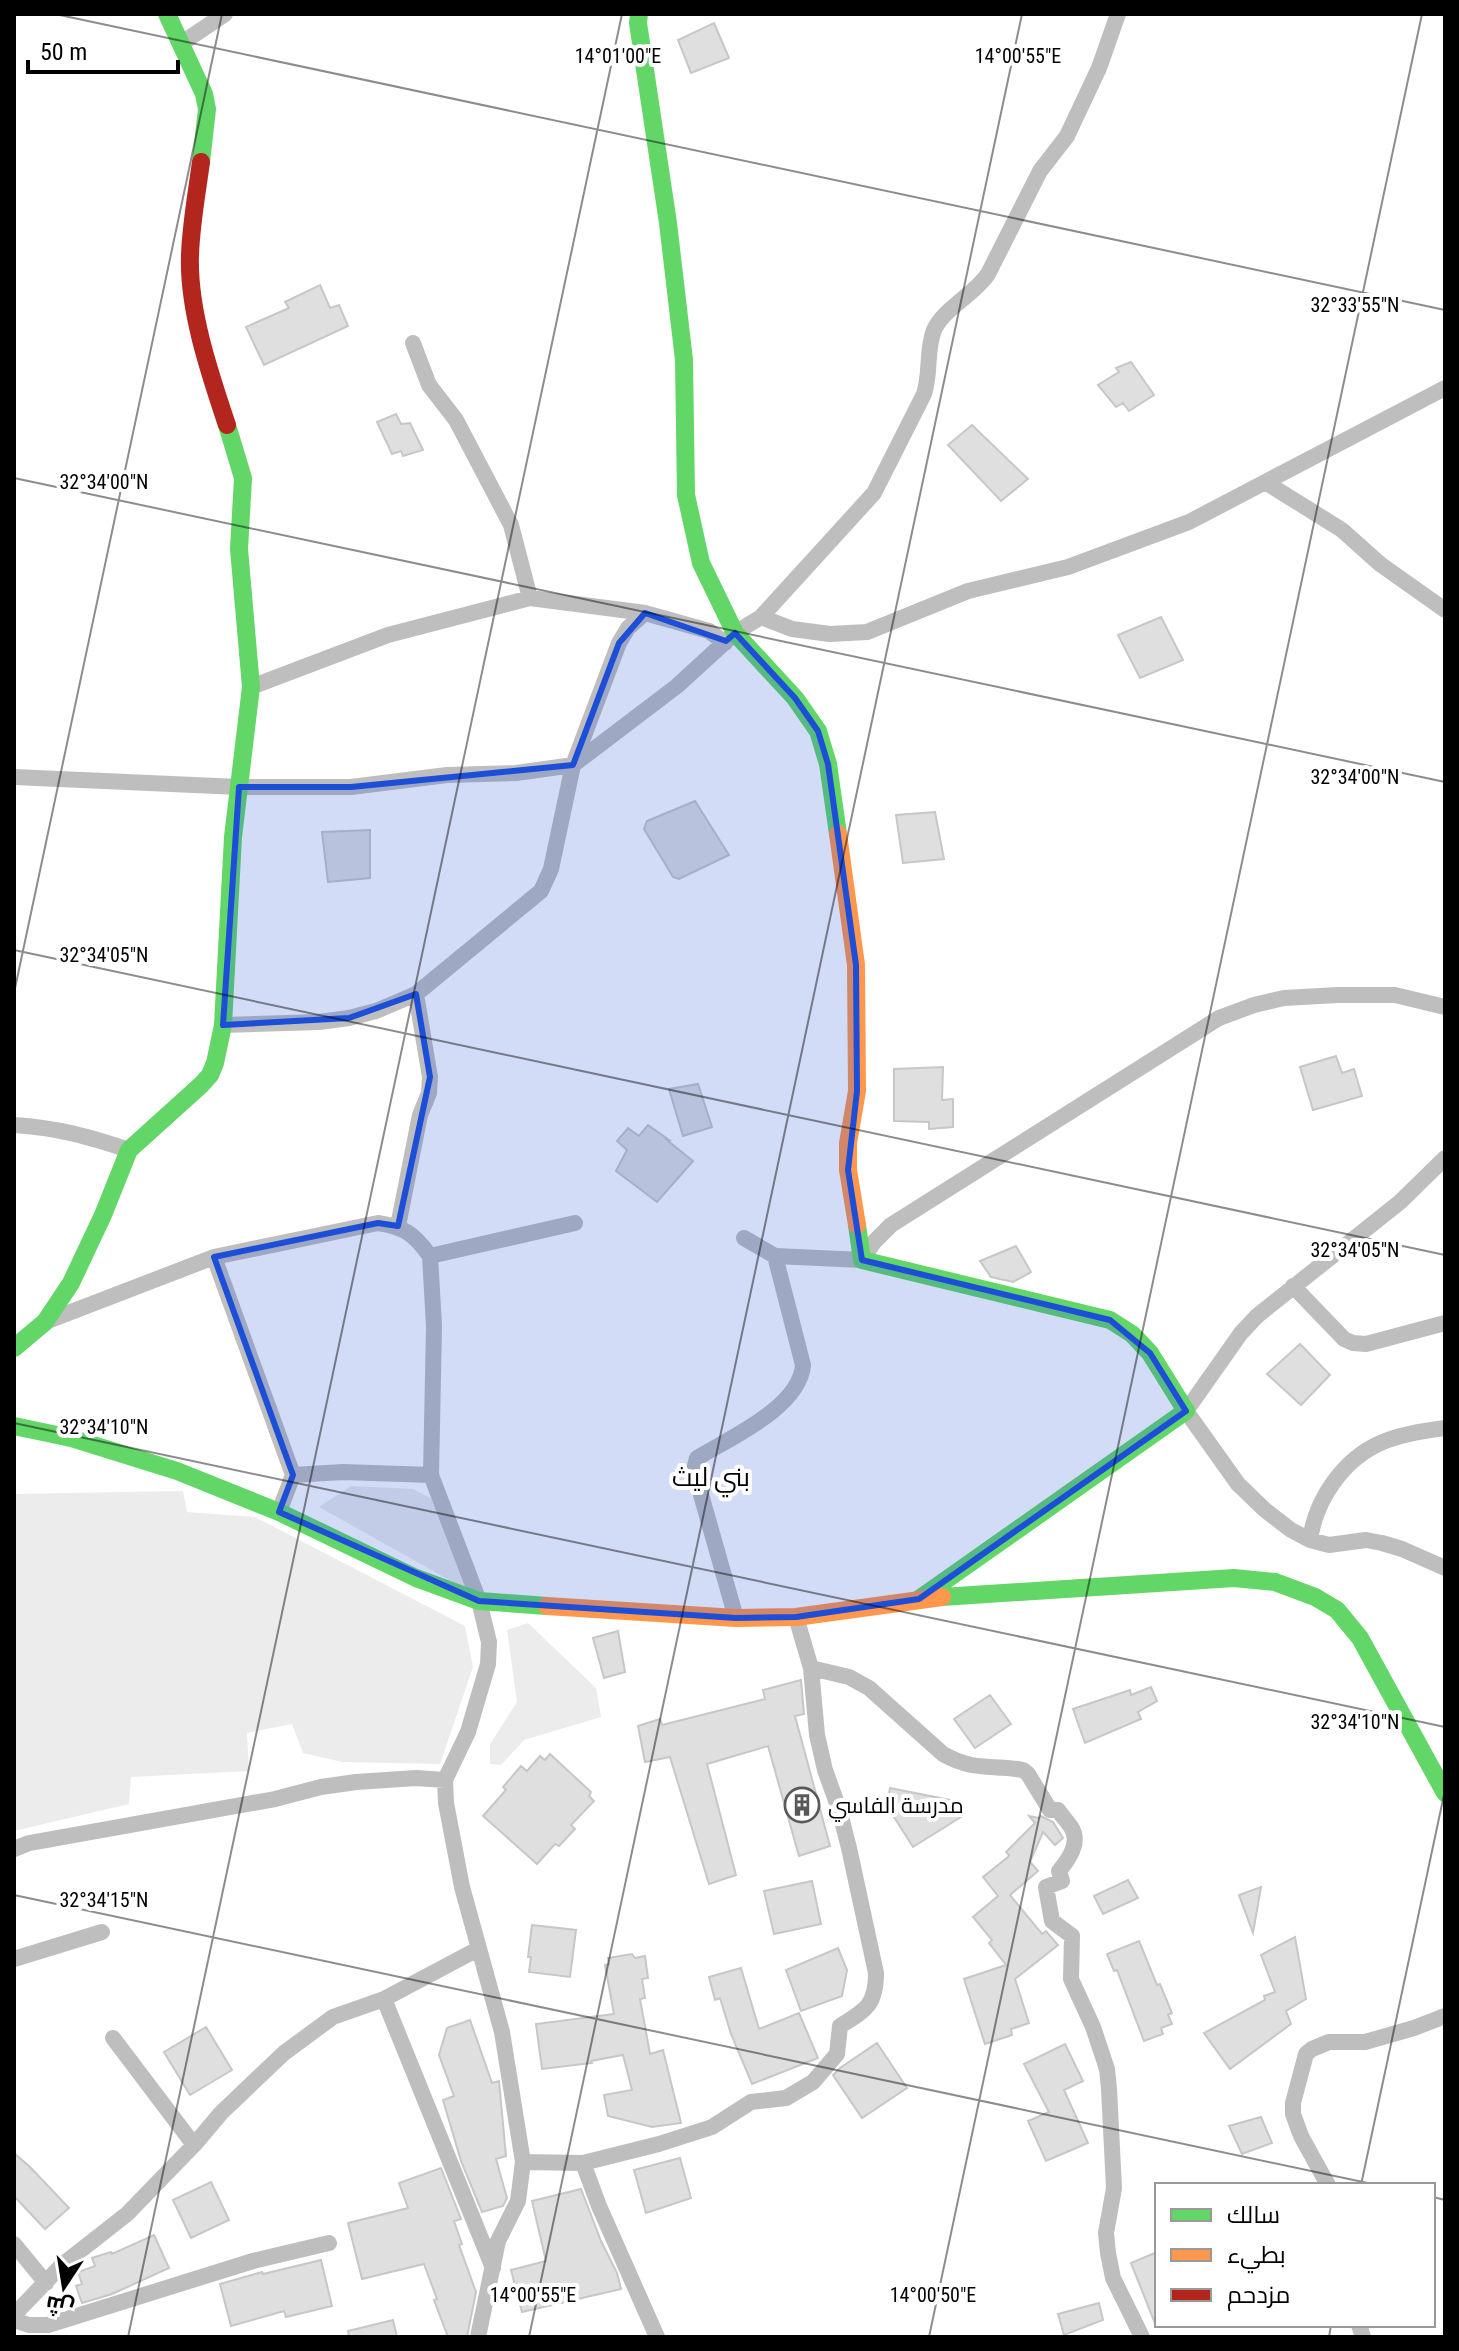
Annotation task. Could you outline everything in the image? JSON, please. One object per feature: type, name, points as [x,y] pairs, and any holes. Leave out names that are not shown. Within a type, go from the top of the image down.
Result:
[{"type":"street","points":[[14,1348],[45,1322],[71,1283],[129,1150],[210,1075],[223,1025],[233,837],[251,687],[239,549],[243,478],[208,368],[196,317],[191,275],[190,256],[207,109],[204,94],[167,14]]},
{"type":"street","points":[[182,43],[225,14]]},
{"type":"street","points":[[639,14],[684,360],[686,495],[701,563],[730,638]]},
{"type":"street","points":[[14,777],[239,787],[351,787],[447,775],[516,773],[573,765],[677,686],[730,638],[761,617],[874,493],[924,394],[929,378],[930,343],[935,328],[988,274],[1040,171],[1067,136],[1099,68],[1118,14]]},
{"type":"street","points":[[413,343],[429,385],[456,420],[511,525],[530,598]]},
{"type":"street","points":[[761,617],[792,629],[830,634],[867,632],[968,591],[1068,567],[1175,527],[1445,388]]},
{"type":"street","points":[[1265,482],[1342,530],[1380,564],[1445,610]]},
{"type":"street","points":[[251,687],[388,635],[530,598],[645,613],[730,638],[795,698],[818,731],[828,764],[856,965],[857,1091],[848,1143],[848,1170],[862,1260]]},
{"type":"street","points":[[223,1025],[319,1022],[376,1011],[416,994],[541,891],[551,869],[573,765],[619,643],[628,628],[645,613]]},
{"type":"street","points":[[398,1226],[420,1115],[429,1093],[430,1077],[416,994]]},
{"type":"street","points":[[862,1260],[891,1225],[1219,1018],[1284,998],[1324,996],[1395,995],[1445,1007]]},
{"type":"street","points":[[14,1125],[49,1127],[82,1134],[129,1150]]},
{"type":"street","points":[[919,1599],[1186,1411],[1241,1333],[1257,1316],[1400,1202],[1445,1158]]},
{"type":"street","points":[[45,1322],[214,1257],[378,1223],[398,1226],[411,1234],[430,1256],[434,1326],[431,1475],[479,1601],[489,1642],[488,1664],[468,1732],[445,1780],[446,1803],[452,1842],[478,1949],[502,2032],[523,2162],[518,2201],[498,2241],[478,2337]]},
{"type":"street","points":[[430,1256],[575,1223]]},
{"type":"street","points":[[744,1238],[775,1256],[862,1260],[1110,1320],[1132,1334],[1150,1353],[1186,1411],[1238,1484],[1291,1530],[1329,1545],[1366,1540],[1382,1543],[1445,1568]]},
{"type":"street","points":[[736,1618],[694,1464],[697,1458],[775,1410],[797,1386],[803,1365],[775,1256]]},
{"type":"street","points":[[214,1257],[293,1475],[279,1512]]},
{"type":"street","points":[[1293,1286],[1344,1339],[1353,1343],[1366,1344],[1445,1323]]},
{"type":"street","points":[[14,1426],[71,1438],[177,1471],[279,1512],[416,1578],[479,1601],[736,1618],[796,1617],[919,1599],[1234,1578],[1275,1582],[1315,1597],[1337,1610],[1360,1638],[1445,1793]]},
{"type":"street","points":[[1310,1540],[1312,1523],[1323,1499],[1346,1465],[1363,1451],[1392,1438],[1445,1428]]},
{"type":"street","points":[[293,1475],[343,1472],[431,1475]]},
{"type":"street","points":[[523,2162],[583,2163],[699,2132],[751,2102],[786,2098],[813,2082],[837,2054],[840,2026],[862,2013],[872,2002],[876,1973],[849,1848],[817,1735],[811,1668],[796,1617]]},
{"type":"street","points":[[811,1668],[860,1681],[943,1754],[956,1761],[978,1768],[1023,1770],[1050,1810],[1058,1810],[1072,1828],[1075,1839],[1070,1858],[1059,1871],[1062,1881],[1046,1887],[1052,1921],[1072,1936],[1071,1979],[1093,2027],[1107,2069],[1114,2188],[1106,2233],[1108,2253],[1113,2278],[1142,2337]]},
{"type":"street","points":[[14,1849],[29,1843],[275,1799],[321,1787],[404,1778],[445,1780]]},
{"type":"street","points":[[15,1957],[102,1932]]},
{"type":"street","points":[[329,2243],[253,2261],[48,2325],[29,2325],[14,2318],[62,2265],[127,2214],[221,2113],[284,2053],[333,2017],[384,1999],[478,1949]]},
{"type":"street","points":[[384,1999],[493,2268]]},
{"type":"street","points":[[1327,2183],[1301,2136],[1293,2114],[1306,2054],[1329,2042],[1365,2042],[1445,2016]]},
{"type":"street","points":[[113,2038],[194,2145]]},
{"type":"street","points":[[583,2163],[657,2337]]},
{"type":"street","points":[[14,2244],[46,2283]]},
{"type":"highlighted area","points":[[645,613],[726,641],[735,633],[795,698],[818,731],[828,764],[856,965],[857,1091],[848,1170],[862,1260],[1110,1320],[1150,1353],[1186,1411],[919,1599],[796,1617],[736,1618],[479,1601],[279,1512],[293,1475],[214,1257],[378,1223],[398,1226],[430,1077],[416,994],[349,1018],[223,1025],[239,787],[351,787],[573,765],[619,643]]},
{"type":"shaded area","points":[[351,1486],[413,1489],[434,1500],[476,1595],[319,1507]]},
{"type":"shaded area","points":[[183,1491],[187,1512],[255,1517],[465,1626],[473,1667],[440,1764],[342,1762],[303,1753],[292,1724],[247,1733],[249,1771],[131,1777],[129,1804],[14,1831],[14,1494]]},
{"type":"shaded area","points":[[528,1623],[596,1688],[601,1717],[524,1740],[501,1765],[490,1764],[490,1744],[517,1702],[507,1630]]},
{"type":"building","points":[[714,23],[729,58],[691,73],[678,40]]},
{"type":"building","points":[[320,285],[330,308],[339,305],[348,326],[264,365],[246,327],[289,308],[285,302]]},
{"type":"building","points":[[1131,362],[1154,395],[1129,411],[1123,403],[1116,407],[1098,385],[1119,372],[1116,368]]},
{"type":"building","points":[[396,414],[401,424],[410,423],[423,450],[403,456],[401,451],[392,454],[377,422]]},
{"type":"building","points":[[972,425],[1028,479],[1001,501],[948,445]]},
{"type":"building","points":[[1161,617],[1183,660],[1140,678],[1118,635]]},
{"type":"building","points":[[695,801],[729,855],[679,879],[673,877],[644,829],[647,821]]},
{"type":"building","points":[[935,812],[944,859],[903,863],[896,815]]},
{"type":"building","points":[[370,830],[370,878],[328,882],[322,832]]},
{"type":"building","points":[[1336,1056],[1342,1073],[1354,1069],[1362,1096],[1313,1110],[1300,1067]]},
{"type":"building","points":[[943,1067],[942,1100],[953,1099],[953,1127],[929,1129],[929,1122],[894,1121],[894,1069]]},
{"type":"building","points":[[698,1084],[712,1127],[683,1136],[669,1089]]},
{"type":"building","points":[[648,1125],[693,1161],[657,1202],[616,1171],[627,1150],[617,1141],[628,1128],[639,1136]]},
{"type":"building","points":[[1016,1246],[1031,1272],[1013,1282],[991,1277],[980,1261]]},
{"type":"building","points":[[1300,1344],[1330,1375],[1301,1405],[1267,1374]]},
{"type":"building","points":[[618,1631],[625,1672],[604,1678],[593,1638]]},
{"type":"building","name":"مدرسة الفاسي","points":[[801,1680],[804,1714],[795,1716],[830,1846],[799,1856],[768,1746],[707,1764],[736,1875],[709,1884],[670,1757],[645,1762],[638,1726],[660,1719],[662,1725],[765,1699],[763,1690]]},
{"type":"building","points":[[1151,1687],[1157,1701],[1138,1712],[1141,1719],[1085,1743],[1073,1709],[1130,1690],[1131,1695]]},
{"type":"building","points":[[990,1695],[1011,1724],[975,1748],[954,1719]]},
{"type":"building","points":[[550,1754],[591,1792],[589,1796],[594,1801],[571,1825],[575,1829],[559,1846],[555,1844],[537,1864],[483,1816],[506,1790],[503,1787],[521,1766],[527,1771],[540,1756],[545,1760]]},
{"type":"building","points":[[890,1788],[950,1800],[961,1817],[913,1847],[887,1806]]},
{"type":"building","points":[[1029,1816],[1041,1816],[1053,1822],[1063,1838],[1055,1845],[1043,1832],[1030,1862],[1038,1871],[1010,1895],[1042,1934],[1046,1931],[1058,1945],[1015,1979],[1029,2023],[1011,2029],[1012,2035],[985,2044],[964,1979],[1006,1965],[989,1943],[992,1940],[973,1917],[998,1896],[983,1877],[1008,1857],[1006,1852],[1035,1823]]},
{"type":"building","points":[[1128,1880],[1138,1898],[1103,1914],[1094,1896]]},
{"type":"building","points":[[812,1881],[821,1924],[774,1934],[764,1891]]},
{"type":"building","points":[[1261,1887],[1253,1933],[1239,1895]]},
{"type":"building","points":[[532,1925],[576,1930],[570,1977],[529,1972]]},
{"type":"building","points":[[1295,1937],[1306,1999],[1286,2011],[1291,2024],[1230,2069],[1204,2033],[1275,1992],[1261,1955]]},
{"type":"building","points":[[1139,1941],[1172,2013],[1168,2015],[1172,2024],[1161,2028],[1163,2034],[1144,2041],[1117,1970],[1114,1971],[1107,1954]]},
{"type":"building","points":[[838,1948],[847,1970],[842,1996],[801,2011],[786,1970]]},
{"type":"building","points":[[632,1954],[635,1958],[645,1956],[648,1978],[642,1979],[645,1998],[640,1999],[650,2054],[663,2050],[681,2123],[652,2127],[608,2116],[604,2095],[632,2090],[623,2055],[592,2063],[542,2069],[536,2024],[614,2014],[605,1965],[609,1964],[608,1958]]},
{"type":"building","points":[[741,1968],[759,2029],[799,2013],[818,2058],[752,2084],[720,1998],[715,2000],[709,1977]]},
{"type":"building","points":[[470,2020],[492,2083],[499,2081],[506,2156],[496,2159],[507,2198],[503,2206],[482,2212],[461,2161],[443,2100],[454,2096],[439,2055],[447,2028]]},
{"type":"building","points":[[206,2027],[232,2070],[190,2095],[164,2052]]},
{"type":"building","points":[[877,2043],[907,2088],[862,2118],[833,2075]]},
{"type":"building","points":[[1065,2044],[1083,2081],[1064,2090],[1088,2143],[1046,2161],[1028,2121],[1049,2112],[1024,2064]]},
{"type":"building","points":[[1261,2117],[1272,2143],[1242,2154],[1229,2126]]},
{"type":"building","points":[[14,2153],[69,2208],[45,2229],[14,2196]]},
{"type":"building","points":[[680,2158],[691,2198],[646,2213],[634,2170]]},
{"type":"building","points":[[441,2168],[461,2219],[454,2221],[476,2292],[467,2337],[448,2337],[424,2264],[362,2279],[348,2223],[408,2208],[399,2183]]},
{"type":"building","points":[[211,2182],[229,2220],[191,2238],[173,2200]]},
{"type":"building","points":[[581,2189],[621,2289],[522,2312],[511,2270],[546,2261],[532,2201]]},
{"type":"building","points":[[154,2235],[169,2268],[112,2294],[82,2303],[76,2286],[82,2284],[78,2272],[95,2266],[92,2258],[112,2254]]},
{"type":"building","points":[[1155,2253],[1155,2323],[1131,2263]]},
{"type":"building","points":[[321,2260],[332,2306],[286,2317],[284,2311],[231,2326],[220,2284]]},
{"type":"building","points":[[1099,2303],[1103,2320],[1064,2335],[1058,2314]]},
{"type":"building","points":[[393,2320],[397,2337],[349,2337],[348,2331]]},
{"type":"traffic: fast","points":[[167,14],[204,94],[207,109],[201,162]]},
{"type":"traffic: fast","points":[[639,14],[684,360],[686,495],[701,563],[735,633],[795,698],[818,731],[828,764],[838,834]]},
{"type":"traffic: fast","points":[[14,1348],[45,1322],[71,1283],[129,1150],[201,1085],[215,1063],[223,1025],[233,837],[251,687],[239,549],[243,478],[227,425]]},
{"type":"traffic: fast","points":[[857,1225],[862,1260],[1110,1320],[1132,1334],[1150,1353],[1186,1411],[919,1599]]},
{"type":"traffic: fast","points":[[14,1426],[71,1438],[177,1471],[279,1512],[416,1578],[479,1601],[547,1606]]},
{"type":"traffic: fast","points":[[942,1597],[1234,1578],[1275,1582],[1315,1597],[1337,1610],[1360,1638],[1445,1793]]},
{"type":"traffic: slow","points":[[838,834],[856,965],[857,1091],[848,1143],[848,1170],[857,1225]]},
{"type":"traffic: slow","points":[[547,1606],[736,1618],[796,1617],[942,1597]]},
{"type":"traffic: jam","points":[[201,162],[190,276],[201,342],[227,425]]},
{"type":"place","name":"مدرسة الفاسي","points":[[802,1805]]},
{"type":"district","name":"بني ليث","points":[[711,1477]]}]
